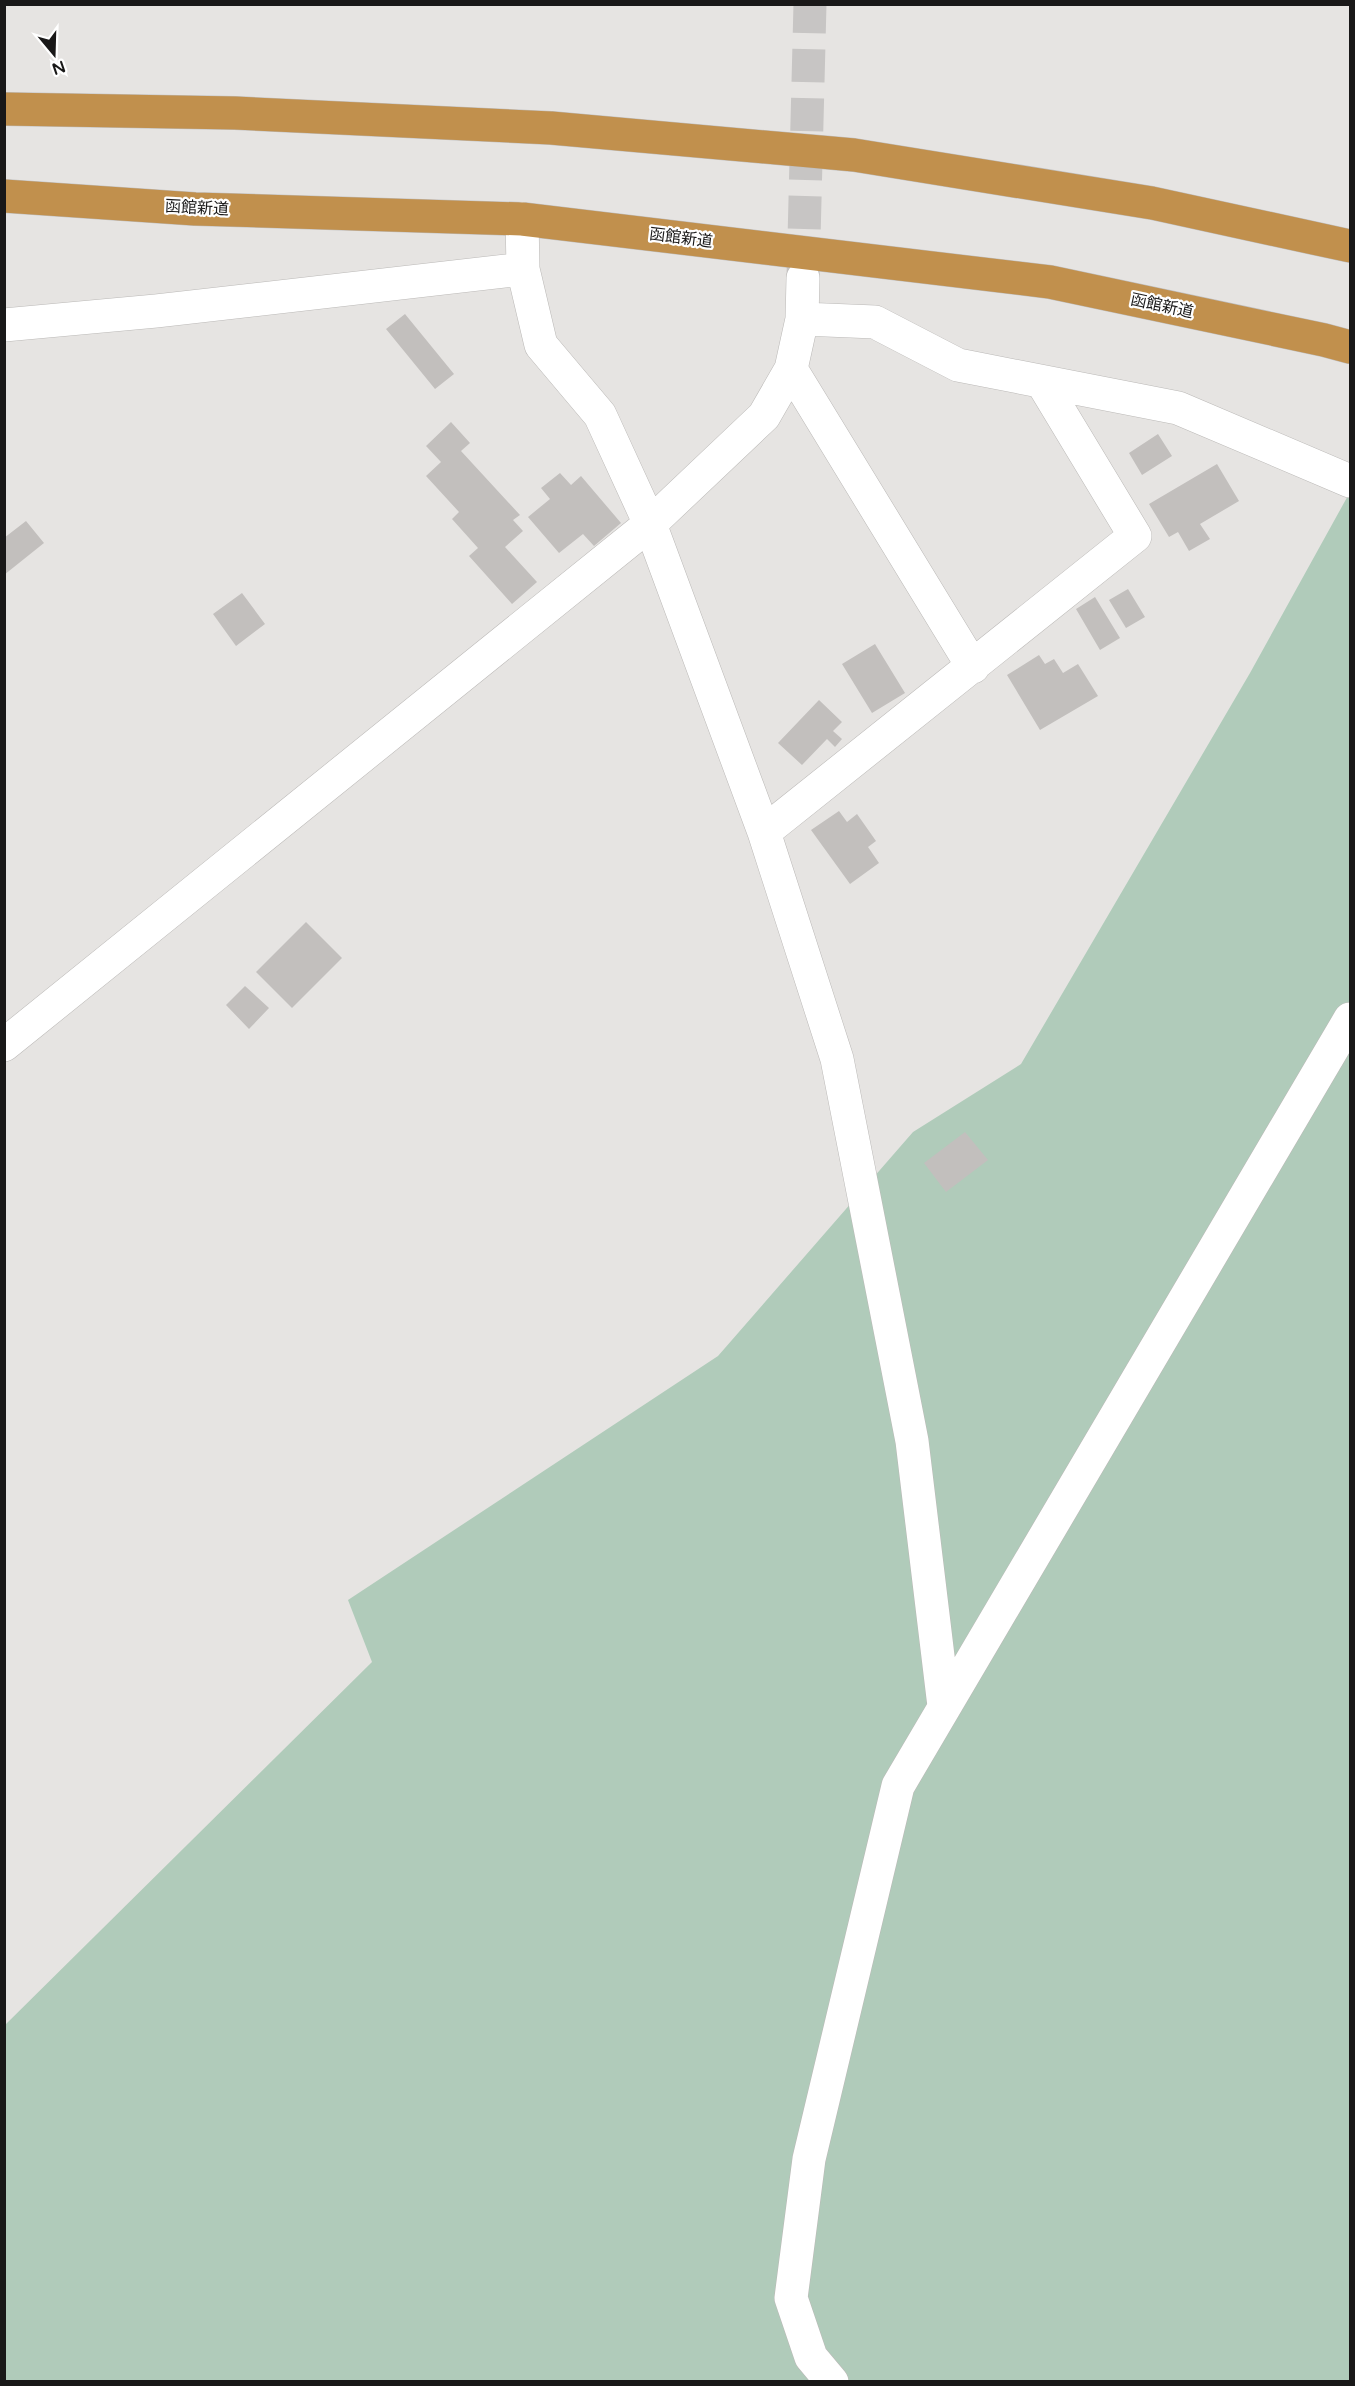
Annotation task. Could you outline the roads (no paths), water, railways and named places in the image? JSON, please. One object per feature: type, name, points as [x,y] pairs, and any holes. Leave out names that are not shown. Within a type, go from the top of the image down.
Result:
[{"type":"highway","points":[[4,108],[235,113],[551,128],[854,155],[1152,203],[1350,246]]},
{"type":"highway","name":"函館新道","points":[[4,196],[195,209],[522,219],[1050,282],[1324,339],[1350,347]]},
{"type":"street","points":[[522,219],[523,269],[541,345],[600,415],[650,524],[764,832],[837,1059],[912,1441],[944,1706]]},
{"type":"street","points":[[4,326],[523,269]]},
{"type":"street","points":[[4,1044],[650,524],[764,416],[791,369],[802,319],[803,278]]},
{"type":"street","points":[[802,319],[875,322],[957,365],[1178,408],[1350,481]]},
{"type":"street","points":[[791,369],[973,667]]},
{"type":"street","points":[[764,832],[1135,536],[1042,382]]},
{"type":"street","points":[[832,2382],[811,2357],[791,2298],[809,2159],[898,1786],[1350,1018]]},
{"type":"tunnel","points":[[803,278],[810,4]]}]
